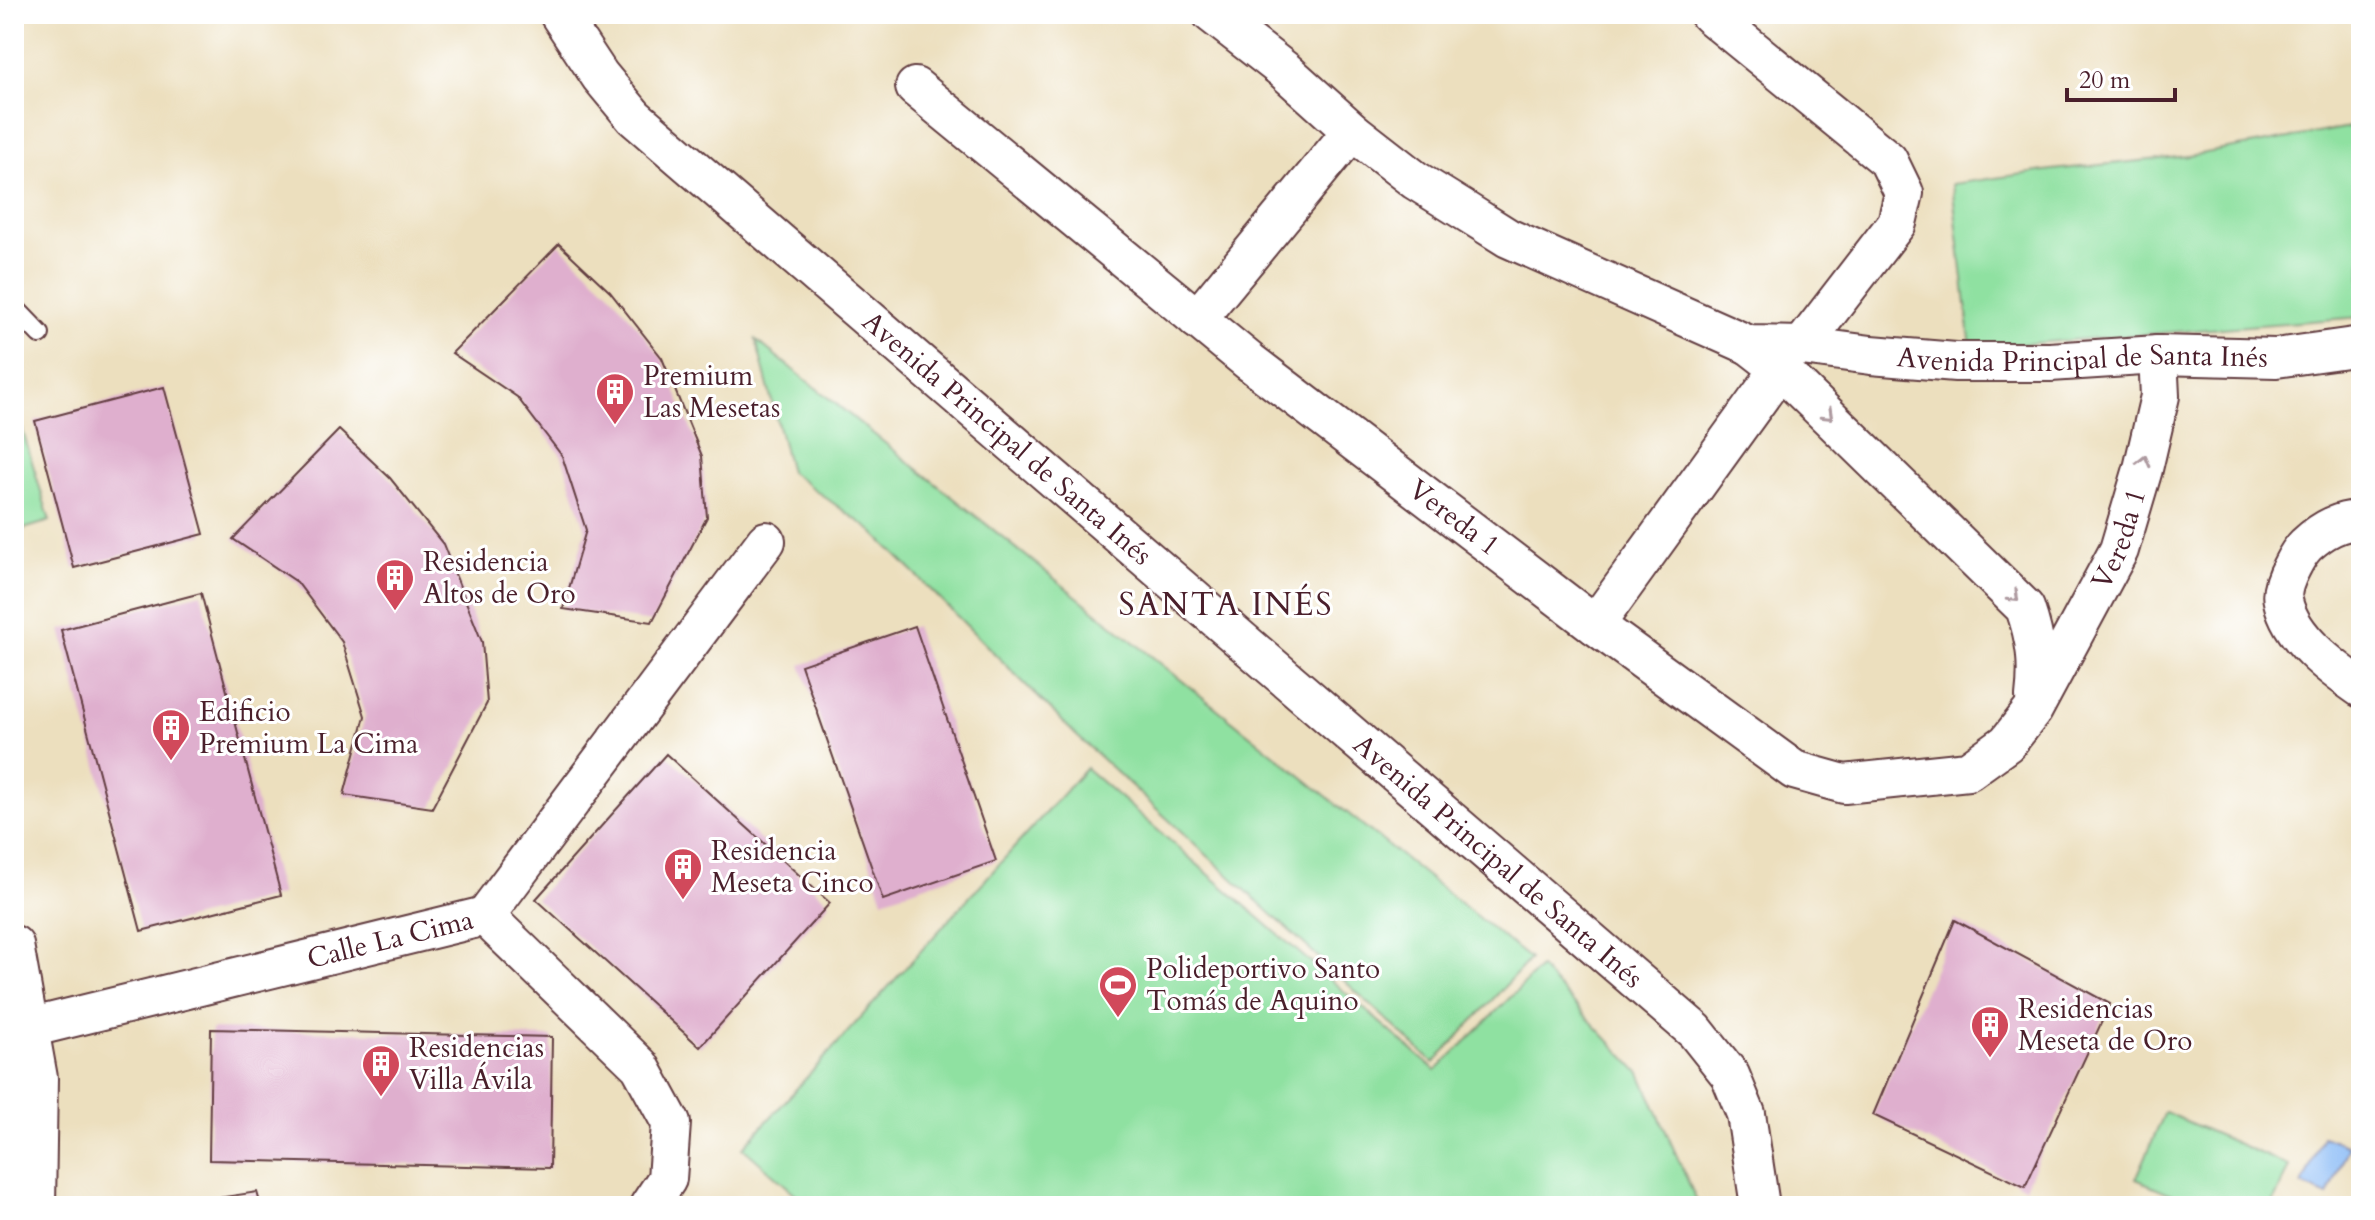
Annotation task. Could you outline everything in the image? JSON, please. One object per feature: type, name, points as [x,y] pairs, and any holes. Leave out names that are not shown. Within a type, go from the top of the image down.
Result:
[{"type":"street","name":"Avenida Principal de Santa Inés","points":[[559,14],[600,76],[634,117],[1695,1031],[1730,1075],[1746,1114],[1760,1206]]},
{"type":"street","points":[[1212,14],[1415,180],[1508,238],[1749,345],[1791,358],[2025,608],[2035,638],[2038,674],[2033,710]]},
{"type":"street","points":[[1258,14],[1284,70]]},
{"type":"street","points":[[1595,625],[1791,358],[1897,223],[1904,193],[1888,160],[1709,14]]},
{"type":"street","name":"Vereda 1","points":[[915,87],[1262,371],[1595,625],[1794,770],[1844,784],[1968,771],[2007,743],[2033,710],[2119,550],[2160,396],[2158,355]]},
{"type":"street","points":[[1197,319],[1352,131]]},
{"type":"street","name":"Avenida Principal de Santa Inés","points":[[1791,358],[1871,355],[1956,362],[2050,362],[2158,355],[2276,358],[2361,346]]},
{"type":"street","points":[[2361,520],[2323,529],[2302,549],[2288,573],[2282,599],[2296,629],[2316,653],[2361,688]]},
{"type":"street","points":[[485,916],[766,541]]},
{"type":"street","name":"Calle La Cima","points":[[29,1028],[485,916],[640,1066],[671,1123],[667,1179],[649,1206]]},
{"type":"street","points":[[14,945],[38,1078],[36,1206]]},
{"type":"lane","points":[[14,307],[40,334]]},
{"type":"green space","points":[[2361,125],[2361,317],[1971,348],[1952,184],[2189,156]]},
{"type":"green space","points":[[756,340],[1530,959],[1434,1063],[1076,735],[872,531],[790,472]]},
{"type":"green space","points":[[14,412],[17,412],[50,521],[14,532]]},
{"type":"green space","name":"Polideportivo Santo Tomás de Aquino","points":[[1086,768],[1436,1071],[1540,968],[1640,1073],[1699,1206],[809,1206],[743,1148]]},
{"type":"green space","points":[[2165,1112],[2289,1166],[2272,1206],[2199,1206],[2136,1179]]},
{"type":"water","points":[[2323,1136],[2349,1146],[2328,1196],[2302,1185]]},
{"type":"building","name":"Premium Las Mesetas","points":[[559,244],[610,292],[662,358],[702,456],[707,517],[652,622],[563,609],[586,530],[562,456],[517,397],[452,353]]},
{"type":"building","points":[[164,387],[204,534],[74,568],[35,421]]},
{"type":"building","name":"Residencia Altos de Oro","points":[[339,430],[390,478],[443,544],[482,642],[487,703],[432,808],[344,795],[365,716],[342,642],[297,582],[233,539]]},
{"type":"building","name":"Edificio Premium La Cima","points":[[201,593],[281,895],[141,931],[61,630]]},
{"type":"building","points":[[915,626],[996,861],[883,900],[801,665]]},
{"type":"building","name":"Residencia Meseta Cinco","points":[[666,754],[830,903],[700,1047],[536,899]]},
{"type":"building","name":"Residencias Meseta de Oro","points":[[1955,920],[2110,1004],[2025,1187],[1873,1115]]},
{"type":"building","name":"Residencias Villa Ávila","points":[[211,1029],[552,1037],[550,1168],[209,1160]]},
{"type":"building","points":[[257,1192],[261,1206],[178,1206],[178,1204]]},
{"type":"place","name":"Premium Las Mesetas","points":[[615,426]]},
{"type":"place","name":"Residencia Altos de Oro","points":[[395,612]]},
{"type":"place","name":"Edificio Premium La Cima","points":[[171,762]]},
{"type":"place","name":"Residencia Meseta Cinco","points":[[683,901]]},
{"type":"place","name":"Polideportivo Santo Tomás de Aquino","points":[[1118,1019]]},
{"type":"place","name":"Residencias Meseta de Oro","points":[[1990,1059]]},
{"type":"place","name":"Residencias Villa Ávila","points":[[381,1098]]},
{"type":"district","name":"SANTA INÉS","points":[[1226,605]]}]
